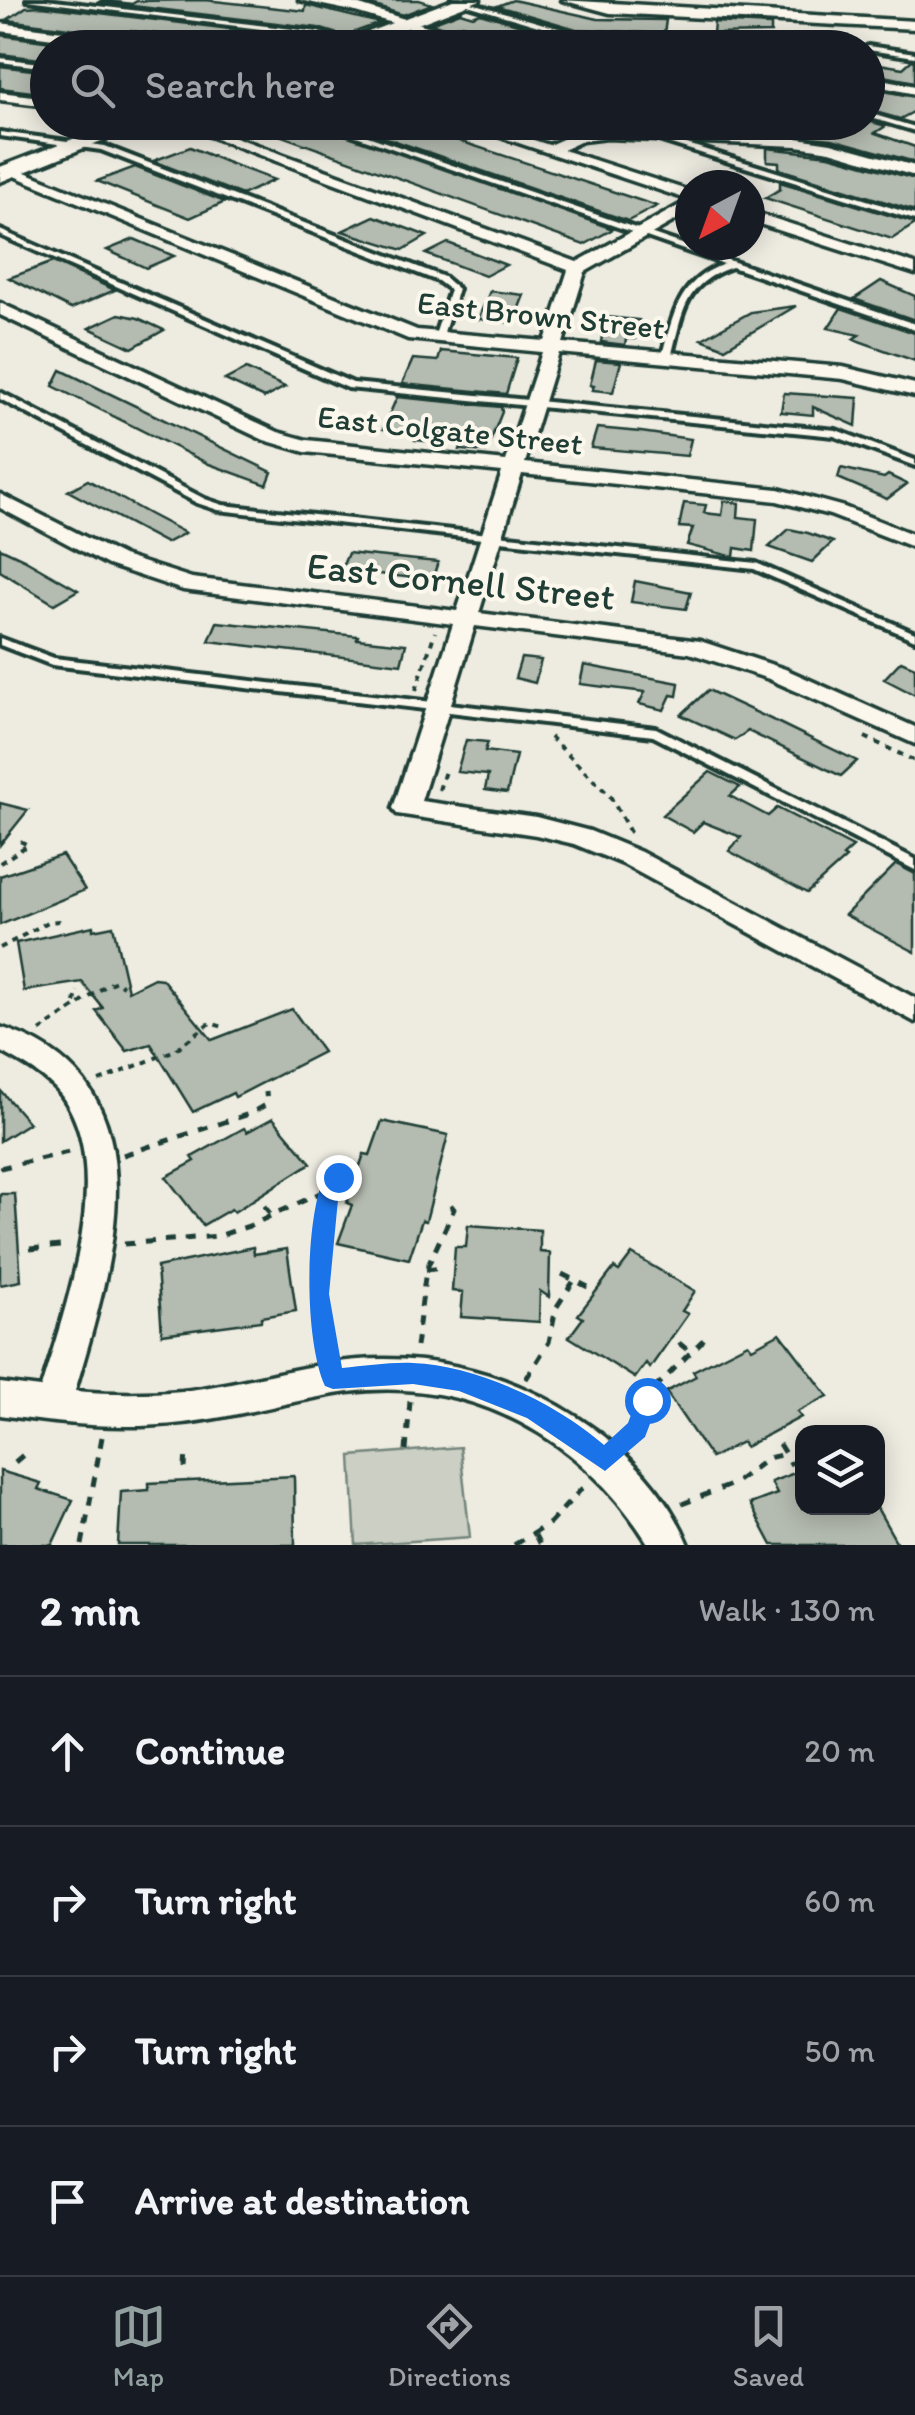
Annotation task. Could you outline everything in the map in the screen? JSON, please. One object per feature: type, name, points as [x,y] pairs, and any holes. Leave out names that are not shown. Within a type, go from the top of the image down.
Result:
[{"type":"street","points":[[306,0],[353,7],[433,30]]},
{"type":"street","points":[[568,0],[610,9],[915,25]]},
{"type":"street","points":[[385,30],[462,1]]},
{"type":"street","points":[[0,27],[30,31]]},
{"type":"street","points":[[885,84],[915,90]]},
{"type":"street","points":[[0,96],[30,100]]},
{"type":"street","points":[[5,173],[91,140]]},
{"type":"street","points":[[228,140],[578,268]]},
{"type":"street","points":[[520,140],[675,191]]},
{"type":"street","points":[[549,151],[578,140]]},
{"type":"street","points":[[742,140],[814,144],[915,171]]},
{"type":"street","name":"East Brown Street","points":[[5,173],[374,322],[438,338],[843,374],[915,390]]},
{"type":"street","points":[[675,213],[578,268],[406,808],[536,826],[581,837],[632,858],[915,1011]]},
{"type":"street","points":[[765,221],[915,269]]},
{"type":"street","name":"East Colgate Street","points":[[0,308],[271,436],[305,446],[778,495],[837,511],[915,542]]},
{"type":"street","name":"East Cornell Street","points":[[0,500],[117,564],[149,576],[191,585],[692,646],[778,674],[915,736]]},
{"type":"street","points":[[11,1043],[58,1072],[77,1093],[98,1152],[95,1244],[53,1406]]},
{"type":"street","points":[[0,1399],[108,1410],[184,1406],[333,1379],[413,1373],[460,1381],[516,1402],[576,1436],[605,1460],[662,1530]]},
{"type":"lane","points":[[30,0],[284,30]]},
{"type":"lane","points":[[462,1],[556,30]]},
{"type":"lane","points":[[885,51],[915,56]]},
{"type":"lane","points":[[0,60],[30,64]]},
{"type":"lane","points":[[885,121],[915,129]]},
{"type":"lane","points":[[0,134],[30,138]]},
{"type":"lane","points":[[43,140],[102,148],[442,279],[454,289],[438,338]]},
{"type":"lane","points":[[371,140],[915,327]]},
{"type":"lane","points":[[669,140],[915,218]]},
{"type":"lane","points":[[0,232],[350,386],[836,433],[915,463]]},
{"type":"lane","points":[[666,358],[690,285],[707,272],[732,264]]},
{"type":"lane","points":[[0,395],[222,508],[756,566],[915,636]]},
{"type":"lane","points":[[0,641],[52,662],[656,732],[915,865]]},
{"type":"path","points":[[537,718],[538,725],[626,817],[631,830],[632,858]]},
{"type":"path","points":[[865,737],[915,761]]},
{"type":"path","points":[[439,792],[449,758]]},
{"type":"path","points":[[0,863],[24,850],[28,845],[20,841]]},
{"type":"path","points":[[0,948],[54,920],[63,926]]},
{"type":"path","points":[[29,923],[31,930]]},
{"type":"path","points":[[11,1043],[112,982],[124,986]]},
{"type":"path","points":[[75,1004],[76,991]]},
{"type":"path","points":[[77,1093],[112,1074],[175,1050],[210,1023],[222,1027]]},
{"type":"path","points":[[169,1044],[175,1050]]},
{"type":"path","points":[[0,1168],[208,1129],[262,1108],[268,1099],[266,1092]]},
{"type":"path","points":[[208,1129],[212,1136]]},
{"type":"path","points":[[333,1379],[318,1294],[329,1189],[333,1178],[344,1177]]},
{"type":"path","points":[[30,1249],[151,1245],[220,1234],[272,1216],[329,1189]]},
{"type":"path","points":[[406,1451],[426,1270],[454,1209],[445,1198]]},
{"type":"path","points":[[264,1206],[272,1216]]},
{"type":"path","points":[[220,1234],[221,1244]]},
{"type":"path","points":[[426,1270],[444,1268]]},
{"type":"path","points":[[562,1274],[588,1287]]},
{"type":"path","points":[[516,1402],[532,1364],[553,1333],[556,1308],[573,1282]]},
{"type":"path","points":[[514,1545],[535,1535],[563,1512],[605,1460],[637,1430],[653,1390],[690,1352],[702,1341],[714,1347]]},
{"type":"path","points":[[679,1343],[690,1352]]},
{"type":"path","points":[[82,1545],[108,1410]]},
{"type":"path","points":[[779,1444],[792,1465]]},
{"type":"path","points":[[15,1462],[29,1450]]},
{"type":"path","points":[[186,1450],[186,1468]]},
{"type":"path","points":[[662,1530],[757,1464],[785,1454]]},
{"type":"path","points":[[535,1535],[540,1545]]},
{"type":"shaded area","points":[[460,1447],[470,1537],[356,1545],[351,1456]]},
{"type":"building","points":[[205,0],[305,11],[306,5],[380,23],[361,30],[324,30],[99,2]]},
{"type":"building","points":[[356,0],[419,0],[432,4],[403,15]]},
{"type":"building","points":[[513,0],[598,19],[666,20],[665,30],[576,29],[497,6]]},
{"type":"building","points":[[26,7],[238,30],[84,30],[7,20]]},
{"type":"building","points":[[460,12],[473,16],[480,13],[537,30],[483,30],[462,24],[449,29],[431,23]]},
{"type":"building","points":[[714,22],[771,25],[771,30],[713,30]]},
{"type":"building","points":[[0,35],[30,39],[30,58],[0,54]]},
{"type":"building","points":[[915,61],[915,82],[885,76],[885,65],[903,68]]},
{"type":"building","points":[[0,66],[30,70],[30,92],[0,88]]},
{"type":"building","points":[[885,91],[915,97],[915,111],[900,119],[885,115]]},
{"type":"building","points":[[885,136],[915,147],[915,162],[836,140],[885,140]]},
{"type":"building","points":[[293,140],[363,140],[613,229],[584,245]]},
{"type":"building","points":[[392,140],[457,140],[657,206],[628,221]]},
{"type":"building","points":[[190,147],[274,180],[242,195],[153,161]]},
{"type":"building","points":[[767,148],[829,155],[915,179],[915,211],[779,169],[779,162],[767,161]]},
{"type":"building","points":[[135,167],[225,202],[190,218],[97,181]]},
{"type":"building","points":[[780,182],[915,224],[892,239],[765,198],[780,189]]},
{"type":"building","points":[[374,216],[427,236],[403,250],[342,231]]},
{"type":"building","points":[[134,239],[174,256],[146,268],[107,250]]},
{"type":"building","points":[[448,243],[506,265],[485,276],[426,254]]},
{"type":"building","points":[[53,262],[115,290],[71,309],[9,278]]},
{"type":"building","points":[[881,281],[915,296],[915,320],[854,299]]},
{"type":"building","points":[[490,291],[524,295],[513,323],[478,319]]},
{"type":"building","points":[[796,306],[725,348],[702,339],[751,312]]},
{"type":"building","points":[[841,308],[915,333],[915,361],[853,339],[859,335],[828,328]]},
{"type":"building","points":[[119,314],[164,330],[132,348],[89,328]]},
{"type":"building","points":[[605,317],[639,320],[635,339],[626,339],[625,345],[601,342]]},
{"type":"building","points":[[441,351],[517,358],[506,394],[402,384],[413,359],[438,361]]},
{"type":"building","points":[[596,360],[621,362],[613,392],[592,390]]},
{"type":"building","points":[[246,369],[285,387],[264,398],[225,380]]},
{"type":"building","points":[[61,370],[272,472],[267,485],[209,464],[53,386]]},
{"type":"building","points":[[784,393],[858,398],[856,426],[813,407],[813,415],[781,412]]},
{"type":"building","points":[[397,397],[501,407],[502,412],[486,452],[460,450],[462,445],[415,440],[418,432],[383,429]]},
{"type":"building","points":[[597,428],[691,439],[687,456],[591,448]]},
{"type":"building","points":[[841,468],[884,478],[888,475],[907,484],[887,499],[838,478]]},
{"type":"building","points":[[88,480],[185,533],[166,543],[68,491]]},
{"type":"building","points":[[724,501],[739,503],[738,517],[757,519],[754,551],[735,548],[734,557],[687,545],[693,528],[679,527],[684,503],[706,505],[704,513],[722,515]]},
{"type":"building","points":[[789,529],[833,542],[812,562],[769,547]]},
{"type":"building","points":[[0,548],[78,590],[54,604],[0,571]]},
{"type":"building","points":[[348,553],[438,562],[432,580],[341,570]]},
{"type":"building","points":[[635,581],[691,592],[686,609],[631,602]]},
{"type":"building","points":[[217,622],[406,644],[401,664],[209,641]]},
{"type":"building","points":[[521,658],[541,660],[535,683],[515,678]]},
{"type":"building","points":[[901,661],[915,667],[915,695],[884,679]]},
{"type":"building","points":[[584,665],[679,683],[677,696],[671,695],[664,710],[639,704],[645,692],[580,684]]},
{"type":"building","points":[[708,690],[857,761],[841,776],[748,731],[735,740],[681,715]]},
{"type":"building","points":[[466,740],[488,742],[485,751],[516,755],[507,793],[485,790],[488,775],[457,772]]},
{"type":"building","points":[[710,772],[740,787],[730,796],[768,816],[777,808],[853,847],[807,893],[729,851],[741,837],[703,822],[693,832],[662,815]]},
{"type":"building","points":[[0,803],[28,810],[0,845]]},
{"type":"building","points":[[62,855],[85,890],[0,925],[0,876]]},
{"type":"building","points":[[896,864],[915,874],[915,952],[845,915]]},
{"type":"building","points":[[93,926],[93,930],[113,926],[128,991],[154,978],[162,979],[212,1040],[292,1009],[323,1052],[235,1097],[233,1093],[193,1112],[151,1044],[127,1051],[96,1011],[103,1008],[82,982],[24,991],[16,943]]},
{"type":"building","points":[[0,1090],[29,1123],[0,1141]]},
{"type":"building","points":[[273,1118],[311,1163],[234,1212],[231,1209],[203,1225],[166,1177],[195,1161],[192,1157],[244,1128],[247,1132]]},
{"type":"building","points":[[382,1121],[448,1135],[426,1221],[422,1220],[409,1259],[338,1243],[364,1154],[370,1155]]},
{"type":"building","points":[[0,1194],[15,1194],[21,1281],[0,1285]]},
{"type":"building","points":[[468,1225],[540,1230],[540,1252],[550,1253],[549,1297],[540,1291],[539,1322],[461,1317],[463,1292],[452,1291],[455,1247],[466,1247]]},
{"type":"building","points":[[253,1247],[254,1254],[287,1249],[296,1311],[261,1317],[261,1321],[162,1334],[157,1267]]},
{"type":"building","points":[[632,1254],[695,1291],[682,1311],[688,1314],[650,1368],[646,1363],[635,1378],[569,1337],[583,1318],[578,1315],[614,1268],[619,1271]]},
{"type":"building","points":[[780,1333],[828,1396],[797,1412],[801,1417],[745,1447],[742,1442],[711,1458],[666,1392],[696,1376],[693,1371],[748,1343],[752,1348]]},
{"type":"building","points":[[0,1471],[41,1483],[38,1489],[73,1500],[52,1545],[0,1545]]},
{"type":"building","points":[[795,1473],[795,1515],[881,1515],[898,1545],[772,1545],[750,1504],[777,1494],[771,1482]]},
{"type":"building","points":[[294,1476],[295,1545],[118,1545],[121,1492],[149,1490],[149,1483]]},
{"type":"route","points":[[338,1177],[330,1183],[318,1294],[333,1379],[413,1373],[460,1381],[535,1410],[605,1460],[637,1430],[647,1400]]}]
